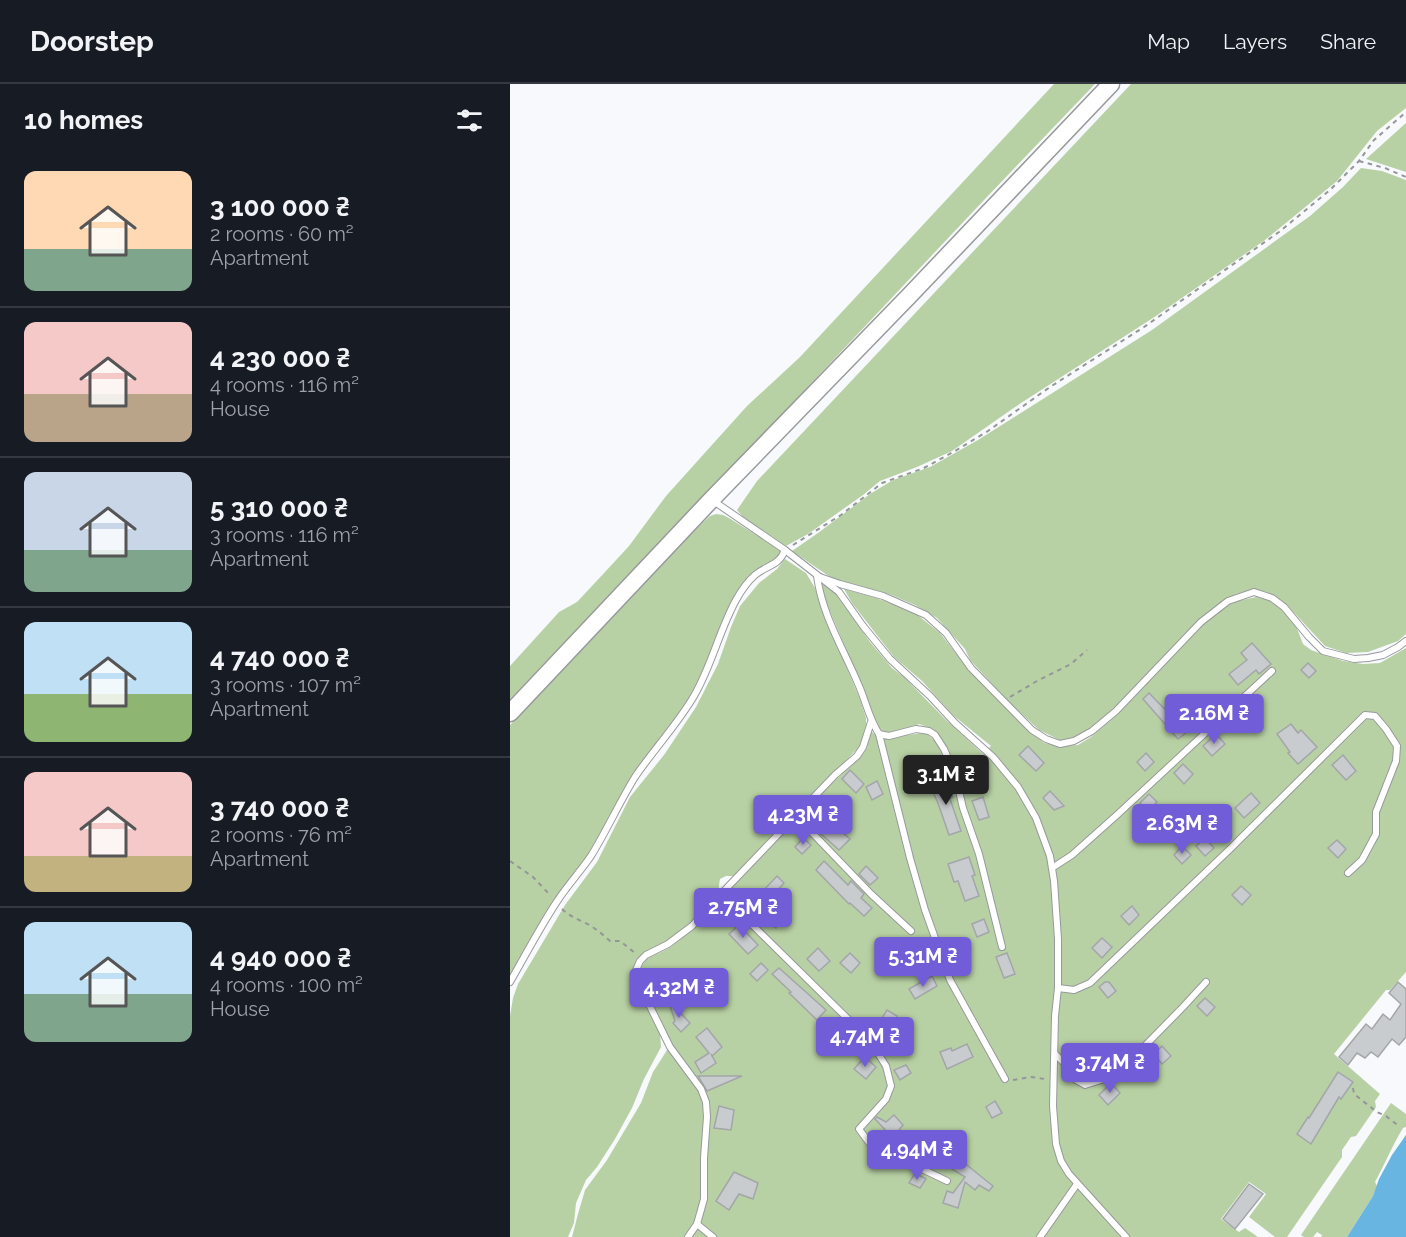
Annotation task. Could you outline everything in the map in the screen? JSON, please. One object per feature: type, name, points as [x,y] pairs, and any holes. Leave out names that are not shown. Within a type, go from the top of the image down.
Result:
[{"type":"main road","points":[[510,713],[711,500],[1111,84]]},
{"type":"lane","points":[[711,500],[785,550],[839,592],[890,659],[993,757],[1018,787],[1036,818],[1050,856],[1058,939],[1053,1106],[1056,1144],[1061,1161],[1077,1184],[1126,1237]]},
{"type":"lane","points":[[510,982],[537,933],[604,834],[617,807],[637,775],[679,718],[705,676],[724,624],[744,586],[753,576],[774,564],[783,556],[785,550]]},
{"type":"lane","points":[[818,576],[883,596],[926,615],[946,633],[971,668],[1032,730],[1060,744],[1074,741],[1092,731],[1116,711],[1201,622],[1228,601],[1254,592],[1272,598],[1284,607],[1323,651],[1354,659],[1368,658],[1383,655],[1406,641]]},
{"type":"lane","points":[[818,576],[820,593],[842,650],[859,687],[871,722],[879,734],[925,910],[950,980],[1005,1079]]},
{"type":"lane","points":[[1052,868],[1072,855],[1118,814],[1272,671]]},
{"type":"lane","points":[[1058,988],[1074,990],[1090,982],[1231,848],[1365,715],[1375,716],[1397,746],[1396,760],[1376,812],[1376,834],[1362,860],[1348,873]]},
{"type":"lane","points":[[688,1237],[697,1224],[704,1198],[704,1158],[708,1117],[706,1102],[700,1089],[669,1047],[640,986],[636,970],[646,955],[668,944],[692,926],[796,816],[857,756],[863,747],[871,722]]},
{"type":"lane","points":[[879,734],[889,736],[916,729],[929,731],[935,735],[944,748],[955,774],[963,808],[979,854],[1002,947]]},
{"type":"lane","points":[[796,816],[855,878],[911,931]]},
{"type":"lane","points":[[721,894],[851,1022],[874,1047],[886,1066],[891,1086],[886,1099],[858,1129],[870,1144],[947,1181]]},
{"type":"lane","points":[[1055,1054],[1076,1080],[1085,1085],[1104,1078],[1132,1058],[1206,981]]},
{"type":"lane","points":[[1040,1237],[1077,1184]]},
{"type":"lane","points":[[697,1224],[712,1237]]},
{"type":"path","points":[[785,550],[841,515],[882,483],[924,468],[988,430],[1144,327],[1279,232],[1330,190],[1359,161],[1374,140],[1406,112]]},
{"type":"path","points":[[1359,161],[1406,177]]},
{"type":"path","points":[[1002,701],[1071,664],[1087,650]]},
{"type":"path","points":[[510,861],[533,877],[565,912],[593,926],[610,941],[620,941],[634,952],[640,961]]},
{"type":"path","points":[[1005,1079],[1041,1077],[1054,1082]]},
{"type":"path","points":[[1353,1088],[1354,1094],[1362,1101],[1400,1127]]},
{"type":"green space","points":[[1054,84],[1095,84],[510,700],[510,666],[559,612],[577,602],[629,546],[666,496],[747,406],[800,357]]},
{"type":"green space","points":[[1131,84],[1406,84],[1406,108],[1377,131],[1337,181],[1265,240],[1156,316],[1021,403],[952,451],[880,481],[808,534],[786,546],[744,518],[737,510],[757,481]]},
{"type":"green space","points":[[1406,123],[1406,172],[1366,159]]},
{"type":"green space","points":[[1361,168],[1382,171],[1406,180],[1406,634],[1398,641],[1368,652],[1346,653],[1325,646],[1287,605],[1267,592],[1250,590],[1236,594],[1217,605],[1196,623],[1102,721],[1076,737],[1062,741],[1039,730],[1009,702],[970,660],[965,649],[937,618],[889,594],[833,579],[792,551],[870,494],[893,480],[930,467],[978,440],[1152,330],[1310,216]]},
{"type":"green space","points":[[716,514],[729,518],[780,550],[781,554],[752,573],[742,584],[733,599],[702,675],[691,695],[635,773],[587,856],[535,931],[510,977],[510,725],[691,534],[710,516]]},
{"type":"green space","points":[[785,559],[806,573],[815,588],[860,699],[866,725],[860,746],[734,876],[720,879],[718,893],[696,918],[671,940],[648,951],[640,958],[634,972],[660,1033],[661,1047],[615,1139],[586,1180],[576,1203],[574,1223],[568,1237],[510,1237],[510,1016],[518,984],[565,905],[597,862],[630,797],[664,755],[696,707],[718,664],[740,606],[759,583],[777,569]]},
{"type":"green space","points":[[822,583],[836,594],[870,642],[892,668],[983,754],[991,746],[954,716],[922,681],[894,657],[852,603],[844,589],[915,613],[940,633],[969,670],[1014,717],[1044,743],[1058,746],[1078,745],[1091,737],[1117,715],[1205,623],[1229,603],[1256,597],[1276,602],[1296,626],[1303,644],[1311,650],[1343,661],[1363,664],[1380,663],[1406,648],[1406,972],[1390,990],[1386,990],[1334,1054],[1380,1094],[1375,1101],[1376,1107],[1356,1136],[1351,1137],[1342,1150],[1342,1157],[1287,1237],[1275,1237],[1249,1217],[1266,1194],[1249,1182],[1221,1219],[1239,1232],[1245,1228],[1258,1237],[572,1237],[585,1190],[607,1160],[641,1103],[653,1072],[671,1044],[640,978],[645,961],[672,946],[689,932],[831,784],[861,757],[867,748],[871,731],[879,737],[887,738],[926,733],[939,745],[949,771],[954,769],[946,746],[933,729],[919,724],[904,731],[885,733],[876,725],[824,597]]},
{"type":"green space","points":[[1391,1103],[1406,1114],[1406,1127],[1399,1135],[1375,1182],[1377,1186],[1373,1196],[1347,1237],[1321,1237],[1322,1235],[1317,1232],[1313,1237],[1304,1237],[1301,1235]]},
{"type":"water","points":[[1406,1135],[1406,1237],[1347,1237],[1373,1196],[1392,1155]]},
{"type":"building","points":[[1252,643],[1271,664],[1259,674],[1256,670],[1238,685],[1229,674],[1247,660],[1241,653]]},
{"type":"building","points":[[1308,663],[1316,671],[1309,678],[1301,670]]},
{"type":"building","points":[[1149,693],[1187,732],[1178,739],[1143,699]]},
{"type":"building","points":[[1291,724],[1298,733],[1301,730],[1317,747],[1298,764],[1288,753],[1290,752],[1277,734]]},
{"type":"building","points":[[1216,734],[1225,744],[1212,756],[1203,746]]},
{"type":"building","points":[[1028,746],[1044,763],[1036,771],[1019,755]]},
{"type":"building","points":[[1146,753],[1154,762],[1145,771],[1137,762]]},
{"type":"building","points":[[1343,755],[1356,771],[1346,780],[1332,765]]},
{"type":"building","points":[[1183,764],[1193,774],[1184,784],[1174,773]]},
{"type":"building","points":[[850,770],[864,784],[856,793],[842,779]]},
{"type":"building","points":[[944,778],[953,797],[950,799],[961,831],[949,835],[932,790],[935,789],[932,783]]},
{"type":"building","points":[[877,781],[883,794],[872,800],[866,787]]},
{"type":"building","points":[[1050,791],[1064,806],[1054,810],[1043,798]]},
{"type":"building","points":[[1251,793],[1260,803],[1244,818],[1235,808]]},
{"type":"building","points":[[1149,794],[1157,802],[1148,811],[1140,803]]},
{"type":"building","points":[[983,797],[989,817],[979,820],[972,801]]},
{"type":"building","points":[[828,820],[850,839],[839,850],[818,831]]},
{"type":"building","points":[[803,838],[811,845],[802,854],[795,847]]},
{"type":"building","points":[[1205,838],[1214,848],[1205,856],[1196,846]]},
{"type":"building","points":[[1337,840],[1346,849],[1338,858],[1328,848]]},
{"type":"building","points":[[1182,846],[1191,855],[1182,864],[1174,855]]},
{"type":"building","points":[[969,857],[975,875],[972,876],[979,896],[965,901],[958,881],[954,882],[948,864]]},
{"type":"building","points":[[824,861],[848,885],[851,881],[864,894],[861,898],[872,908],[864,916],[816,870]]},
{"type":"building","points":[[866,866],[878,878],[870,885],[859,874]]},
{"type":"building","points":[[777,876],[784,883],[771,898],[781,908],[776,928],[748,904]]},
{"type":"building","points":[[1241,886],[1251,895],[1242,905],[1232,895]]},
{"type":"building","points":[[1132,906],[1139,915],[1129,925],[1121,916]]},
{"type":"building","points":[[984,919],[989,932],[977,937],[972,924]]},
{"type":"building","points":[[739,925],[758,945],[748,954],[729,934]]},
{"type":"building","points":[[1102,938],[1112,947],[1102,958],[1092,948]]},
{"type":"building","points":[[903,946],[910,953],[900,964],[892,957]]},
{"type":"building","points":[[818,948],[830,961],[819,971],[807,959]]},
{"type":"building","points":[[850,953],[860,963],[851,973],[840,963]]},
{"type":"building","points":[[1007,953],[1015,974],[1004,978],[996,957]]},
{"type":"building","points":[[761,963],[768,970],[757,981],[750,974]]},
{"type":"building","points":[[779,968],[826,1010],[817,1020],[772,974]]},
{"type":"building","points":[[932,976],[937,986],[915,999],[909,989]]},
{"type":"building","points":[[699,982],[715,998],[707,1006],[692,994],[692,989]]},
{"type":"building","points":[[1109,982],[1116,991],[1108,998],[1099,987]]},
{"type":"building","points":[[1398,982],[1406,989],[1406,1037],[1399,1045],[1392,1039],[1378,1057],[1371,1052],[1365,1058],[1357,1053],[1348,1065],[1339,1057],[1366,1024],[1372,1029],[1383,1014],[1390,1020],[1401,1004],[1389,993]]},
{"type":"building","points":[[1205,998],[1215,1007],[1207,1016],[1197,1006]]},
{"type":"building","points":[[668,1000],[690,1023],[681,1032],[673,1023],[675,1021]]},
{"type":"building","points":[[887,1010],[897,1016],[890,1029],[879,1023]]},
{"type":"building","points":[[707,1028],[722,1047],[712,1056],[716,1063],[701,1073],[695,1062],[709,1053],[696,1037]]},
{"type":"building","points":[[967,1044],[973,1057],[947,1069],[940,1052],[951,1048],[952,1051]]},
{"type":"building","points":[[1162,1046],[1171,1056],[1162,1064],[1154,1054]]},
{"type":"building","points":[[865,1057],[876,1067],[866,1079],[854,1069]]},
{"type":"building","points":[[906,1065],[911,1073],[900,1080],[894,1070]]},
{"type":"building","points":[[1338,1072],[1353,1082],[1341,1099],[1339,1097],[1311,1144],[1297,1134]]},
{"type":"building","points":[[698,1076],[742,1076],[707,1091]]},
{"type":"building","points":[[1111,1083],[1120,1093],[1108,1105],[1099,1095]]},
{"type":"building","points":[[995,1101],[1002,1113],[992,1118],[986,1107]]},
{"type":"building","points":[[719,1106],[734,1110],[731,1130],[714,1128]]},
{"type":"building","points":[[894,1115],[903,1125],[899,1130],[934,1149],[925,1164],[901,1151],[902,1148],[875,1119],[877,1117],[886,1122]]},
{"type":"building","points":[[958,1158],[993,1186],[989,1191],[979,1185],[975,1190],[965,1182],[958,1208],[943,1203],[947,1191],[953,1193],[965,1177],[952,1169]]},
{"type":"building","points":[[734,1172],[758,1183],[753,1199],[739,1194],[729,1210],[716,1201]]},
{"type":"building","points":[[915,1173],[926,1179],[920,1188],[909,1183]]},
{"type":"building","points":[[1249,1184],[1263,1194],[1235,1229],[1223,1219]]}]
